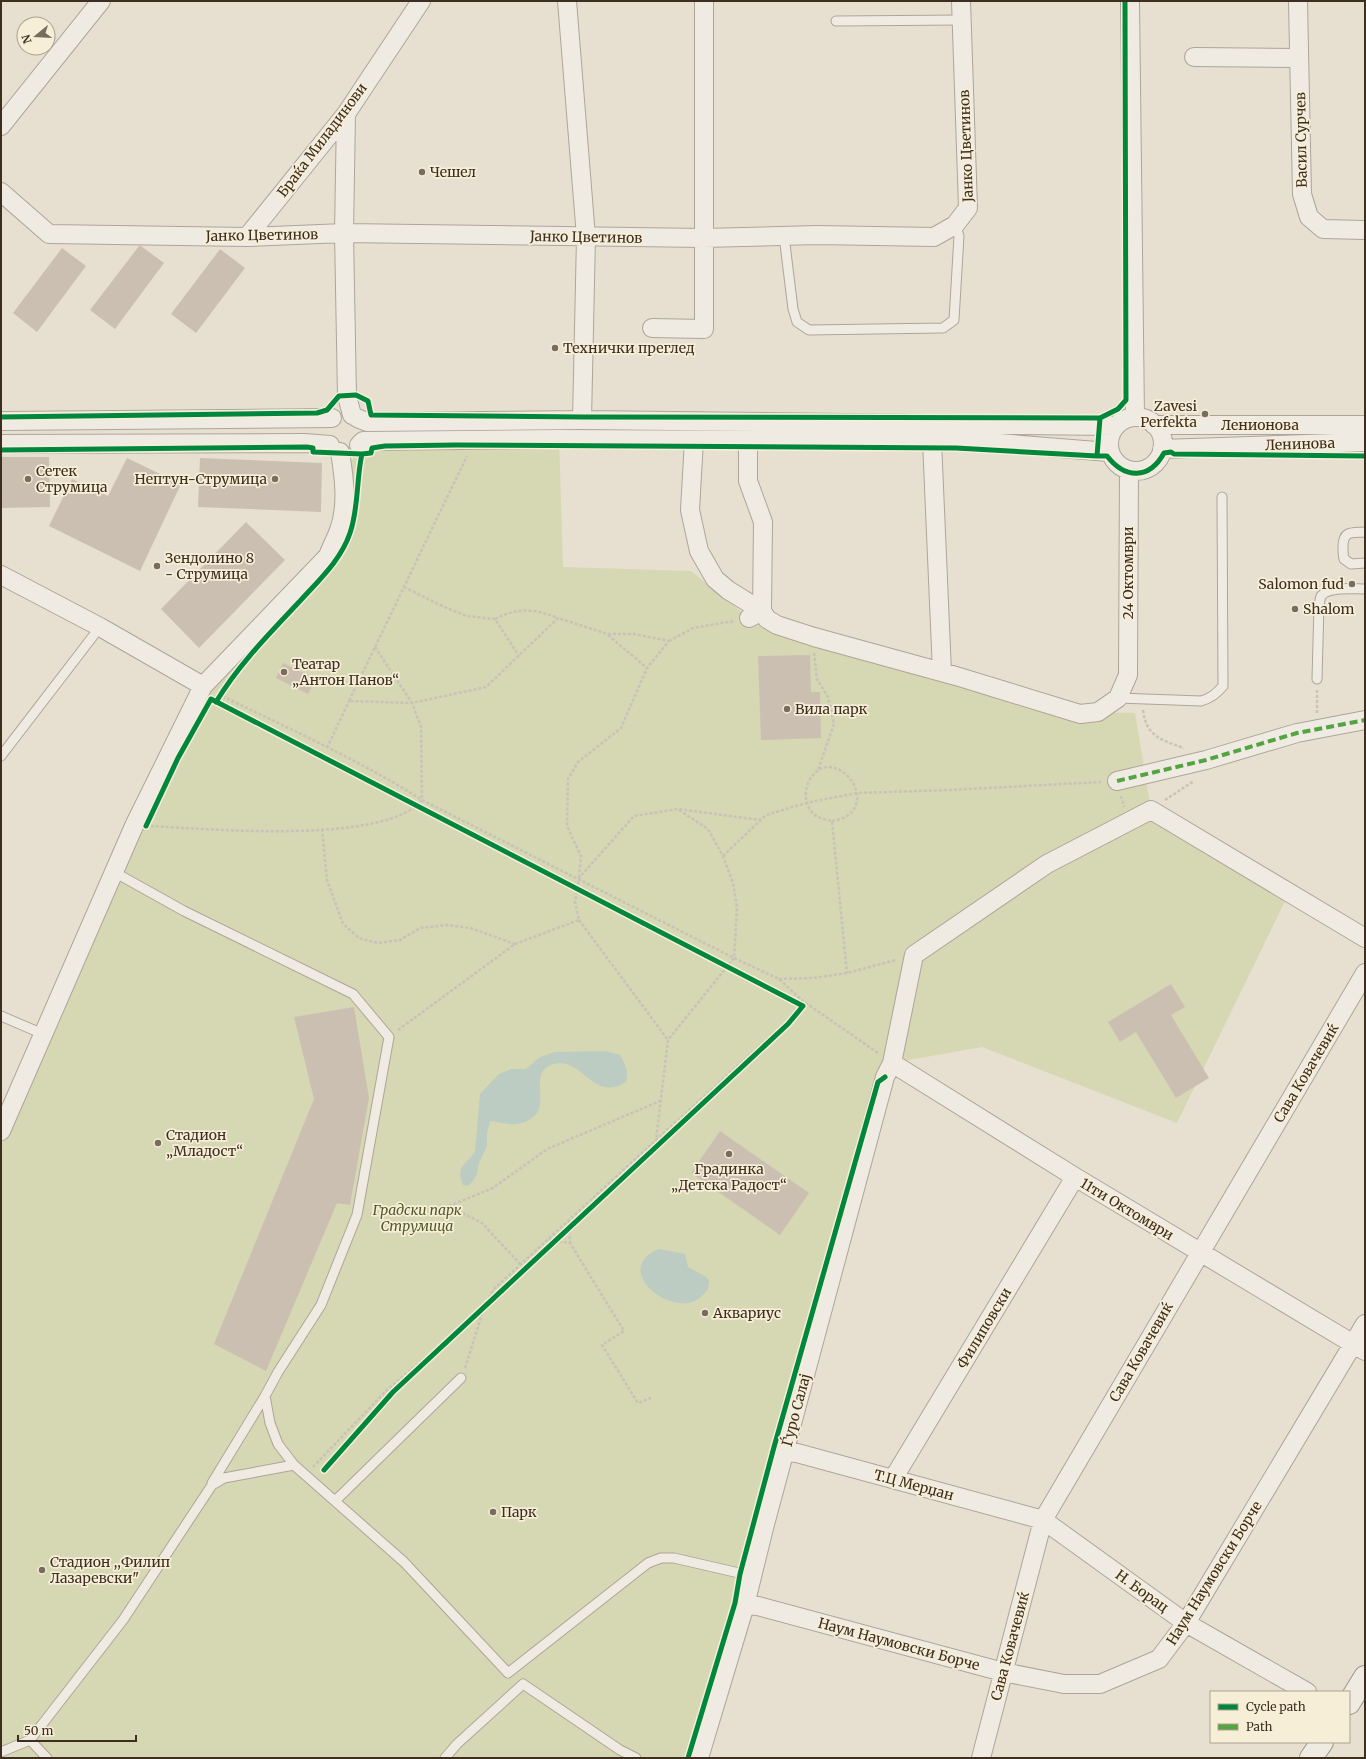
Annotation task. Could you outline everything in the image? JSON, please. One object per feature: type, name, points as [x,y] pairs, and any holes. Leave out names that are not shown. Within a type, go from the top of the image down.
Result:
[{"type":"street","points":[[1,126],[102,1]]},
{"type":"street","name":"Браќа Миладинови","points":[[247,237],[346,114],[421,1]]},
{"type":"street","points":[[567,1],[586,237],[582,420]]},
{"type":"street","points":[[652,328],[704,329],[704,1]]},
{"type":"street","name":"Јанко Цветинов","points":[[1,192],[49,234],[247,237],[344,233],[703,238],[784,236],[934,237],[954,225],[968,208],[961,1]]},
{"type":"street","points":[[1130,1],[1135,417]]},
{"type":"street","name":"Васил Сурчев","points":[[1298,1],[1302,194],[1309,217],[1323,229],[1365,230]]},
{"type":"street","points":[[1194,57],[1299,58]]},
{"type":"street","points":[[346,114],[344,233],[347,396],[344,416],[325,429],[325,435],[346,448]]},
{"type":"street","points":[[1,421],[344,416],[367,422],[582,420],[1115,426]]},
{"type":"street","points":[[344,416],[362,424],[364,431],[364,436],[346,448]]},
{"type":"street","points":[[1135,417],[1148,420],[1154,425],[1160,432],[1162,440],[1162,449],[1157,460],[1147,469],[1138,472],[1129,471],[1120,467],[1109,452],[1108,443],[1110,434],[1115,426],[1122,420],[1135,417]]},
{"type":"street","name":"Ленионова","points":[[1154,425],[1365,425]]},
{"type":"street","points":[[1,444],[305,443],[346,448],[363,441],[475,439],[974,441],[1109,452]]},
{"type":"street","points":[[694,440],[690,510],[699,551],[715,579],[756,614],[777,625],[814,637],[942,672],[1080,714],[1098,712],[1118,698]]},
{"type":"street","points":[[748,440],[748,481],[763,522],[756,614]]},
{"type":"street","points":[[932,441],[942,672]]},
{"type":"street","name":"Ленинова","points":[[1162,449],[1365,442]]},
{"type":"street","points":[[1,1131],[134,826],[203,686],[328,556],[340,529],[344,504],[346,448]]},
{"type":"street","name":"24 Октомври","points":[[1118,698],[1128,675],[1129,471]]},
{"type":"street","points":[[1,575],[100,627],[203,686]]},
{"type":"street","points":[[1117,781],[1206,760],[1297,733],[1365,720]]},
{"type":"street","points":[[914,955],[1047,864],[1151,810],[1365,938]]},
{"type":"street","name":"Ѓуро Салај","points":[[699,1758],[745,1605],[885,1077],[892,1063],[914,955]]},
{"type":"street","name":"Сава Ковачевиќ","points":[[981,1758],[1043,1520],[1365,974]]},
{"type":"street","name":"11ти Октомври","points":[[892,1063],[1075,1177],[1359,1348]]},
{"type":"street","name":"Филиповски","points":[[893,1479],[1075,1177]]},
{"type":"street","name":"Наум Наумовски Борче","points":[[745,1605],[758,1606],[1003,1672],[1064,1684],[1100,1684],[1159,1659],[1186,1623],[1359,1348],[1365,1324]]},
{"type":"street","name":"Т.Ц Мерџан","points":[[785,1452],[797,1453],[1043,1520]]},
{"type":"street","name":"Н. Борац","points":[[1043,1520],[1186,1623],[1305,1691]]},
{"type":"street","points":[[1350,1701],[1365,1677]]},
{"type":"street","points":[[1311,1758],[1321,1743]]},
{"type":"lane","points":[[836,20],[962,20]]},
{"type":"lane","points":[[784,236],[793,309],[797,322],[809,330],[937,329],[943,328],[954,320],[959,236],[954,225]]},
{"type":"lane","points":[[1118,698],[1201,701],[1213,696],[1223,686],[1222,497]]},
{"type":"lane","points":[[1365,532],[1350,533],[1343,539],[1344,560],[1351,564],[1365,563]]},
{"type":"lane","points":[[1317,679],[1319,605],[1321,596],[1334,589],[1365,589]]},
{"type":"lane","points":[[1,756],[100,627]]},
{"type":"lane","points":[[1,1752],[30,1740],[123,1620],[212,1485],[278,1372],[321,1305],[357,1215],[389,1036],[353,994],[184,911],[114,872]]},
{"type":"lane","points":[[1,1016],[43,1034]]},
{"type":"lane","points":[[336,1500],[461,1378]]},
{"type":"lane","points":[[265,1396],[270,1423],[278,1444],[294,1465],[336,1500],[404,1562],[508,1673],[620,1750],[636,1758]]},
{"type":"lane","points":[[212,1485],[224,1478],[294,1465]]},
{"type":"lane","points":[[508,1673],[648,1563],[661,1558],[674,1558],[752,1576]]},
{"type":"lane","points":[[445,1758],[457,1744],[523,1684]]},
{"type":"lane","points":[[30,1740],[47,1758]]},
{"type":"path","points":[[327,748],[475,439]]},
{"type":"path","points":[[404,587],[444,607],[467,616],[495,619],[503,615],[529,610],[545,612],[558,618],[608,634],[634,634],[669,641]]},
{"type":"path","points":[[668,1040],[578,920],[575,903],[581,856],[568,826],[568,779],[578,762],[621,728],[647,668],[669,641],[693,628],[756,614]]},
{"type":"path","points":[[349,701],[412,702],[486,687],[558,618]]},
{"type":"path","points":[[495,619],[519,656]]},
{"type":"path","points":[[608,634],[647,668]]},
{"type":"path","points":[[814,637],[817,679],[828,697],[834,724],[818,770],[810,779],[806,788],[806,803],[817,816],[832,821],[847,816],[856,805],[857,793],[852,779],[841,770],[829,768],[818,770]]},
{"type":"path","points":[[149,819],[146,826],[275,832],[351,828],[396,817],[417,806],[422,800],[421,727],[412,702],[375,647]]},
{"type":"path","points":[[1317,679],[1318,728]]},
{"type":"path","points":[[203,686],[401,786],[422,800],[779,980],[802,1003],[892,1063]]},
{"type":"path","points":[[216,702],[224,689]]},
{"type":"path","points":[[1141,699],[1144,718],[1148,728],[1153,734],[1162,740],[1187,749],[1206,760],[1205,769],[1199,777],[1151,810]]},
{"type":"path","points":[[723,856],[766,815],[806,803],[857,793],[950,790],[1117,781],[1128,822]]},
{"type":"path","points":[[410,802],[424,810]]},
{"type":"path","points":[[579,878],[634,816],[678,809],[760,820]]},
{"type":"path","points":[[656,1140],[668,1040],[734,958],[738,908],[733,883],[723,856],[708,829],[678,809]]},
{"type":"path","points":[[832,821],[847,973]]},
{"type":"path","points":[[322,829],[327,880],[343,924],[359,938],[378,943],[400,940],[420,928],[447,925],[470,928],[515,944]]},
{"type":"path","points":[[570,885],[584,892]]},
{"type":"path","points":[[389,1036],[515,944],[578,920]]},
{"type":"path","points":[[779,980],[812,978],[847,973],[914,955]]},
{"type":"path","points":[[721,963],[734,970]]},
{"type":"path","points":[[794,1001],[802,1003]]},
{"type":"path","points":[[461,1378],[484,1308],[494,1289],[786,1022],[802,1003]]},
{"type":"path","points":[[565,1233],[788,1024],[803,1006],[802,1003]]},
{"type":"path","points":[[357,1215],[449,1206],[493,1188],[547,1149],[661,1101]]},
{"type":"path","points":[[449,1206],[482,1223],[521,1265]]},
{"type":"path","points":[[569,1221],[570,1243],[624,1331],[602,1345],[638,1403],[653,1397]]},
{"type":"path","points":[[550,1246],[560,1237]]},
{"type":"path","points":[[548,1240],[570,1243]]},
{"type":"path","points":[[522,1272],[528,1267]]},
{"type":"path","points":[[388,1397],[500,1292]]},
{"type":"path","points":[[306,1475],[386,1391],[484,1308]]},
{"type":"green space","name":"Градски парк Струмица","points":[[559,439],[563,567],[691,571],[749,618],[1098,712],[1135,713],[1151,810],[1289,893],[1177,1123],[982,1047],[892,1063],[745,1605],[690,1758],[1,1758],[1,1131],[203,686],[328,556],[344,474],[363,441]]},
{"type":"shaded area","points":[[605,1051],[620,1055],[627,1071],[626,1082],[615,1087],[605,1087],[596,1084],[573,1067],[564,1064],[554,1064],[546,1068],[540,1081],[540,1105],[538,1112],[532,1118],[520,1124],[490,1121],[487,1133],[487,1146],[479,1163],[477,1174],[468,1186],[463,1185],[460,1177],[461,1168],[475,1152],[480,1094],[499,1074],[511,1069],[526,1069],[540,1057],[555,1052]]},
{"type":"shaded area","points":[[659,1249],[685,1254],[688,1267],[709,1280],[708,1289],[701,1297],[692,1302],[680,1303],[667,1300],[656,1294],[647,1286],[641,1276],[641,1266],[646,1257]]},
{"type":"building","points":[[139,246],[164,263],[115,329],[90,310]]},
{"type":"building","points":[[62,248],[86,266],[37,332],[13,313]]},
{"type":"building","points":[[220,249],[245,268],[196,333],[171,314]]},
{"type":"building","points":[[1,457],[49,457],[50,507],[1,508]]},
{"type":"building","points":[[127,458],[181,484],[140,571],[49,526],[72,479],[108,496]]},
{"type":"building","points":[[200,458],[322,463],[321,512],[198,507]]},
{"type":"building","points":[[246,522],[285,560],[199,648],[161,609]]},
{"type":"building","points":[[810,655],[811,692],[820,692],[821,738],[761,740],[758,656]]},
{"type":"building","points":[[283,663],[316,679],[308,694],[276,678]]},
{"type":"building","points":[[1171,984],[1185,1007],[1171,1015],[1209,1078],[1176,1098],[1136,1032],[1120,1042],[1108,1022]]},
{"type":"building","points":[[354,1007],[369,1098],[350,1205],[337,1203],[266,1371],[214,1344],[314,1099],[294,1017]]},
{"type":"building","points":[[720,1131],[809,1193],[780,1235],[691,1173]]},
{"type":"marked path","points":[[1117,781],[1206,760],[1297,733],[1365,720]]},
{"type":"cycle path","points":[[1,417],[317,413],[327,410],[339,396],[356,395],[368,401],[371,415],[1100,418],[1118,409],[1126,400],[1125,1]]},
{"type":"cycle path","points":[[216,702],[245,662],[266,637],[322,577],[341,552],[353,523],[362,454],[371,453],[372,448],[385,446],[456,445],[956,448],[1097,456],[1100,418]]},
{"type":"cycle path","points":[[1,450],[307,447],[313,448],[313,452],[362,454]]},
{"type":"cycle path","points":[[1097,456],[1107,456],[1121,469],[1137,473],[1144,472],[1151,468],[1158,462],[1164,453],[1171,452],[1174,454],[1365,456]]},
{"type":"cycle path","points":[[146,826],[178,758],[211,699],[803,1006],[788,1024],[393,1392],[324,1470]]},
{"type":"cycle path","points":[[688,1758],[735,1603],[740,1574],[774,1447],[878,1082],[885,1077]]},
{"type":"place","name":"Чешел","points":[[422,172]]},
{"type":"place","name":"Технички преглед","points":[[555,348]]},
{"type":"place","name":"Zavesi Perfekta","points":[[1205,414]]},
{"type":"place","name":"Сетек Струмица","points":[[28,479]]},
{"type":"place","name":"Нептун-Струмица","points":[[275,479]]},
{"type":"place","name":"Зендолино 8 - Струмица","points":[[157,566]]},
{"type":"place","name":"Salomon fud","points":[[1352,584]]},
{"type":"place","name":"Shalom","points":[[1295,609]]},
{"type":"place","name":"Театар „Антон Панов“","points":[[284,672]]},
{"type":"place","name":"Вила парк","points":[[787,709]]},
{"type":"place","name":"Стадион „Младост“","points":[[158,1143]]},
{"type":"place","name":"Градинка „Детска Радост“","points":[[729,1154]]},
{"type":"place","name":"Аквариус","points":[[705,1313]]},
{"type":"place","name":"Парк","points":[[493,1512]]},
{"type":"place","name":"Стадион ,,Филип Лазаревски\"","points":[[42,1570]]}]
